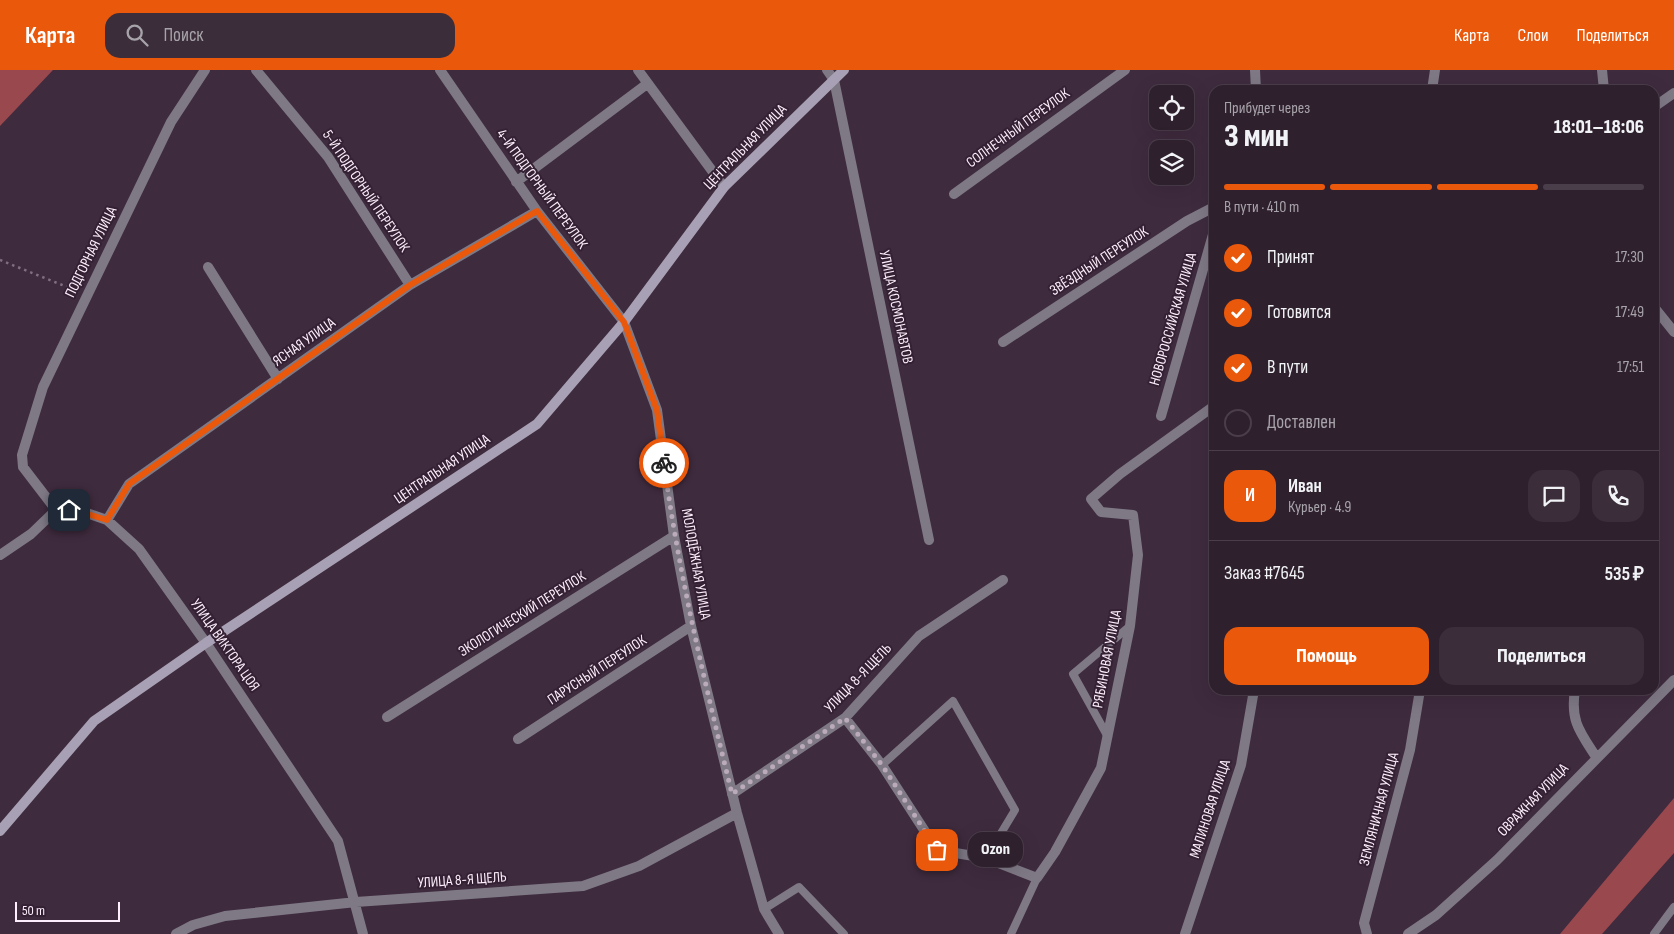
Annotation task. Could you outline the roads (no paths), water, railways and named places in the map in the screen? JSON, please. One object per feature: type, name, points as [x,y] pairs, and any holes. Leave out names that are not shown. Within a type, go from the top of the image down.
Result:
[{"type":"street","name":"ПОДГОРНАЯ УЛИЦА","points":[[56,510],[23,467],[22,455],[43,387],[170,122],[205,70]]},
{"type":"street","name":"5-Й ПОДГОРНЫЙ ПЕРЕУЛОК","points":[[256,70],[328,157],[410,285]]},
{"type":"street","name":"4-Й ПОДГОРНЫЙ ПЕРЕУЛОК","points":[[440,70],[537,211],[624,322]]},
{"type":"street","points":[[638,70],[724,187]]},
{"type":"street","points":[[827,70],[834,80]]},
{"type":"street","name":"ЦЕНТРАЛЬНАЯ УЛИЦА","points":[[0,831],[94,721],[206,643],[537,424],[624,322],[724,187],[844,70]]},
{"type":"street","name":"СОЛНЕЧНЫЙ ПЕРЕУЛОК","points":[[954,194],[1125,70]]},
{"type":"street","points":[[1255,70],[1256,85]]},
{"type":"street","points":[[1433,85],[1435,70]]},
{"type":"street","points":[[1602,70],[1604,85]]},
{"type":"street","name":"УЛИЦА КОСМОНАВТОВ","points":[[834,80],[929,540]]},
{"type":"street","points":[[516,182],[647,84]]},
{"type":"street","points":[[1659,104],[1674,93]]},
{"type":"street","name":"ЗВЁЗДНЫЙ ПЕРЕУЛОК","points":[[1002,342],[1186,221],[1209,210]]},
{"type":"street","name":"ЯСНАЯ УЛИЦА","points":[[107,520],[129,484],[410,285],[537,211]]},
{"type":"street","name":"НОВОРОССИЙСКАЯ УЛИЦА","points":[[1161,416],[1209,248]]},
{"type":"street","points":[[208,268],[278,379]]},
{"type":"street","points":[[1659,313],[1674,332]]},
{"type":"street","name":"МОЛОДЁЖНАЯ УЛИЦА","points":[[624,322],[657,410],[674,536],[691,626],[737,813]]},
{"type":"street","name":"РЯБИНОВАЯ УЛИЦА","points":[[1036,878],[1055,852],[1101,768],[1130,626],[1138,555],[1133,515],[1101,512],[1091,499],[1120,474],[1209,410]]},
{"type":"street","points":[[0,555],[31,534],[56,510]]},
{"type":"street","name":"УЛИЦА ВИКТОРА ЦОЯ","points":[[56,510],[81,512],[107,520],[139,549],[206,643],[338,841],[356,902],[363,934]]},
{"type":"street","name":"ЭКОЛОГИЧЕСКИЙ ПЕРЕУЛОК","points":[[387,717],[674,536]]},
{"type":"street","name":"УЛИЦА 8-Я ЩЕЛЬ","points":[[732,794],[845,718],[920,636],[1003,580]]},
{"type":"street","name":"ПАРУСНЫЙ ПЕРЕУЛОК","points":[[518,739],[691,626]]},
{"type":"street","name":"ОВРАЖНАЯ УЛИЦА","points":[[1659,695],[1674,680]]},
{"type":"street","name":"МАЛИНОВАЯ УЛИЦА","points":[[1185,934],[1240,764],[1253,695]]},
{"type":"street","name":"ЗЕМЛЯНИЧНАЯ УЛИЦА","points":[[1366,934],[1364,923],[1410,750],[1419,695]]},
{"type":"street","points":[[1574,695],[1573,703],[1576,726],[1596,757]]},
{"type":"street","name":"ОВРАЖНАЯ УЛИЦА","points":[[1408,934],[1436,914],[1497,860],[1659,695]]},
{"type":"street","points":[[845,718],[882,765],[937,850],[986,858],[1036,878]]},
{"type":"street","points":[[737,813],[764,909],[779,934]]},
{"type":"street","name":"УЛИЦА 8-Я ЩЕЛЬ","points":[[176,934],[196,930],[225,916],[356,902],[583,886],[639,866],[737,813]]},
{"type":"lane","points":[[1108,737],[1073,674],[1130,626]]},
{"type":"lane","points":[[882,765],[953,701],[1015,810],[986,858]]},
{"type":"lane","name":"РЯБИНОВАЯ УЛИЦА","points":[[1011,934],[1036,878]]},
{"type":"lane","points":[[764,909],[799,887],[844,934]]},
{"type":"lane","points":[[1654,934],[1674,907]]},
{"type":"place","name":"Ozon","points":[[937,850]]}]
